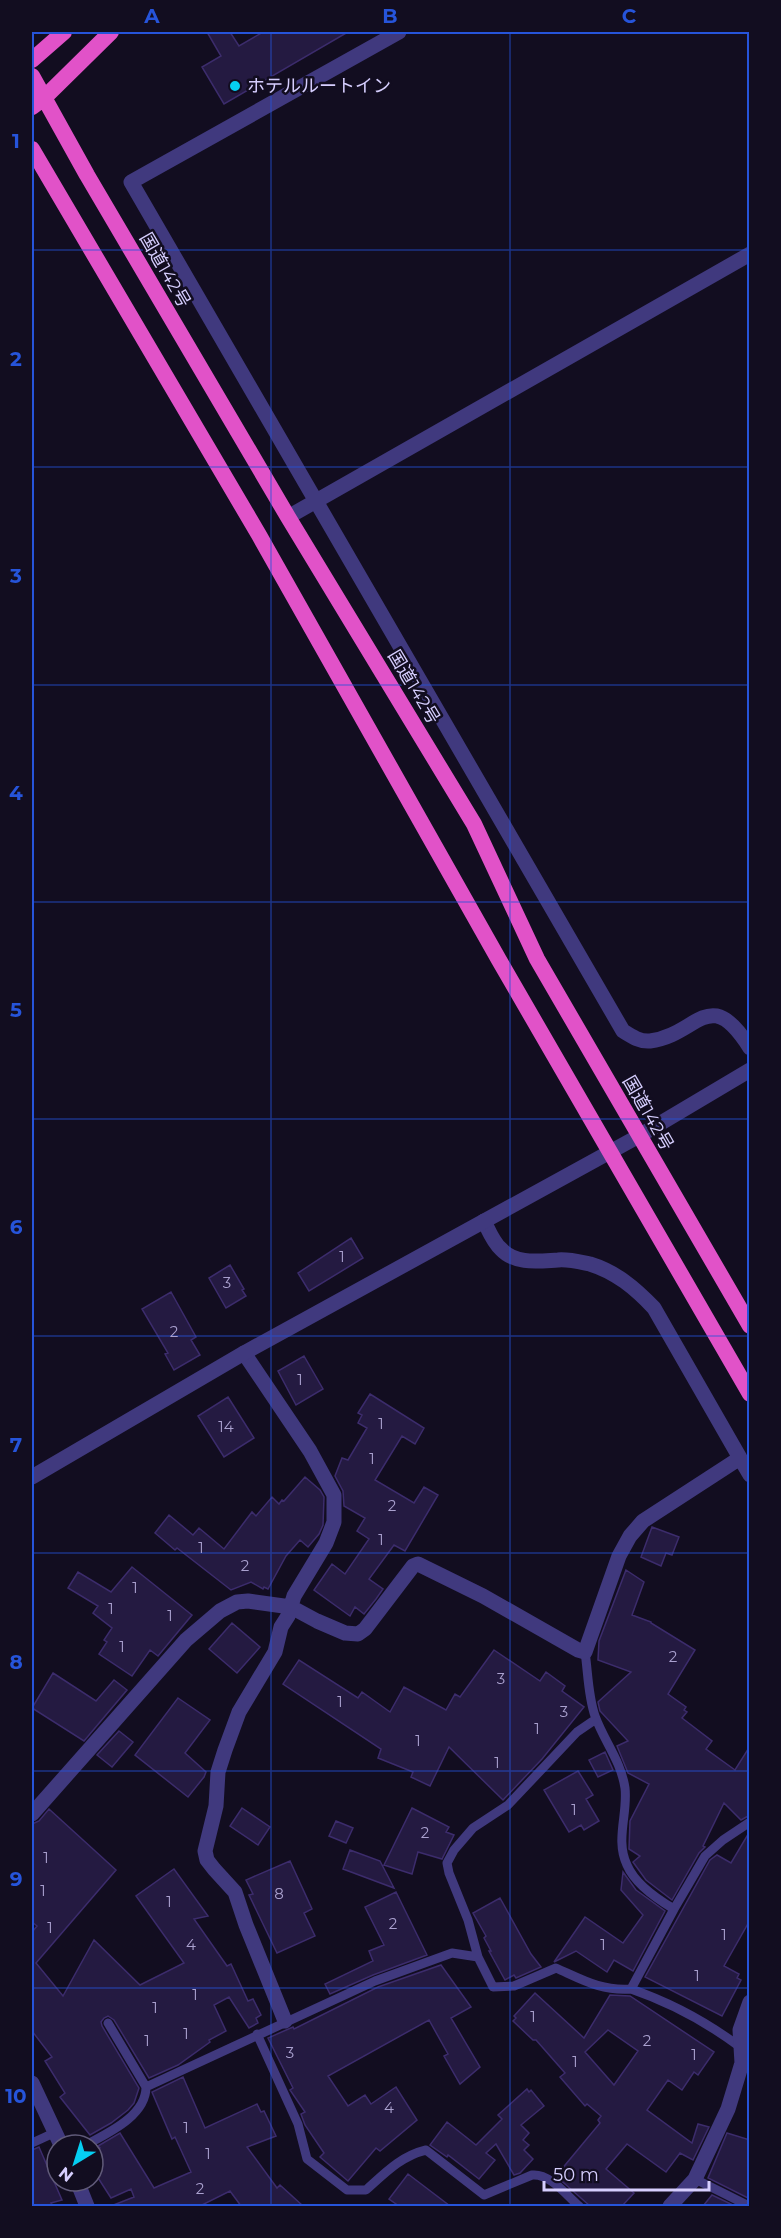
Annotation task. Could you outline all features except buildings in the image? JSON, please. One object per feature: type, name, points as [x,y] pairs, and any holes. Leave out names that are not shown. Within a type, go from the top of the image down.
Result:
[{"type":"highway","points":[[32,60],[64,32]]},
{"type":"highway","points":[[38,103],[111,32]]},
{"type":"highway","name":"国道142号","points":[[32,76],[38,103],[474,824],[537,959],[750,1326]]},
{"type":"highway","points":[[32,149],[259,535],[499,960],[750,1394]]},
{"type":"street","points":[[399,32],[131,182],[623,1031],[637,1039],[649,1041],[715,1014],[728,1020],[740,1032],[750,1048]]},
{"type":"street","points":[[288,517],[750,254]]},
{"type":"street","points":[[32,1477],[244,1353],[611,1152],[750,1071]]},
{"type":"street","points":[[484,1221],[501,1250],[515,1258],[541,1262],[570,1260],[589,1264],[608,1271],[642,1295],[654,1308],[750,1475]]},
{"type":"street","points":[[244,1353],[310,1451],[334,1495],[334,1522],[326,1543],[294,1596],[281,1627],[275,1652],[239,1712],[225,1750],[218,1772],[216,1806],[205,1851],[214,1869],[235,1892],[285,2021]]},
{"type":"street","points":[[32,1814],[186,1640],[220,1611],[237,1602],[249,1601],[291,1607],[345,1633],[358,1634],[365,1629],[413,1566],[418,1564],[483,1596],[585,1652],[619,1556],[630,1536],[643,1521],[740,1458]]},
{"type":"street","points":[[670,2206],[695,2179],[728,2109],[745,2049],[740,2031],[750,2002]]},
{"type":"street","points":[[32,2083],[56,2133]]},
{"type":"lane","points":[[585,1652],[592,1707],[618,1761],[625,1787],[626,1806],[621,1828],[621,1849],[627,1866],[637,1880],[662,1902],[674,1909]]},
{"type":"lane","points":[[596,1719],[577,1732],[508,1805],[473,1828],[454,1850],[447,1863],[468,1920],[478,1957],[493,1987],[514,1986],[556,1968],[597,1986],[614,1990],[631,1989],[647,1994],[719,2032],[745,2049]]},
{"type":"lane","points":[[631,1989],[705,1856],[723,1840],[750,1822]]},
{"type":"lane","points":[[146,2087],[375,1981],[452,1953],[478,1957]]},
{"type":"lane","points":[[105,2133],[128,2119],[146,2096],[146,2087],[108,2023]]},
{"type":"lane","points":[[257,2034],[298,2124],[307,2159],[347,2190],[366,2190],[393,2165],[408,2156],[426,2151],[484,2195],[532,2175],[540,2174],[579,2206]]},
{"type":"lane","points":[[695,2179],[749,2206]]},
{"type":"place","name":"ホテルルートイン","points":[[235,86]]}]
